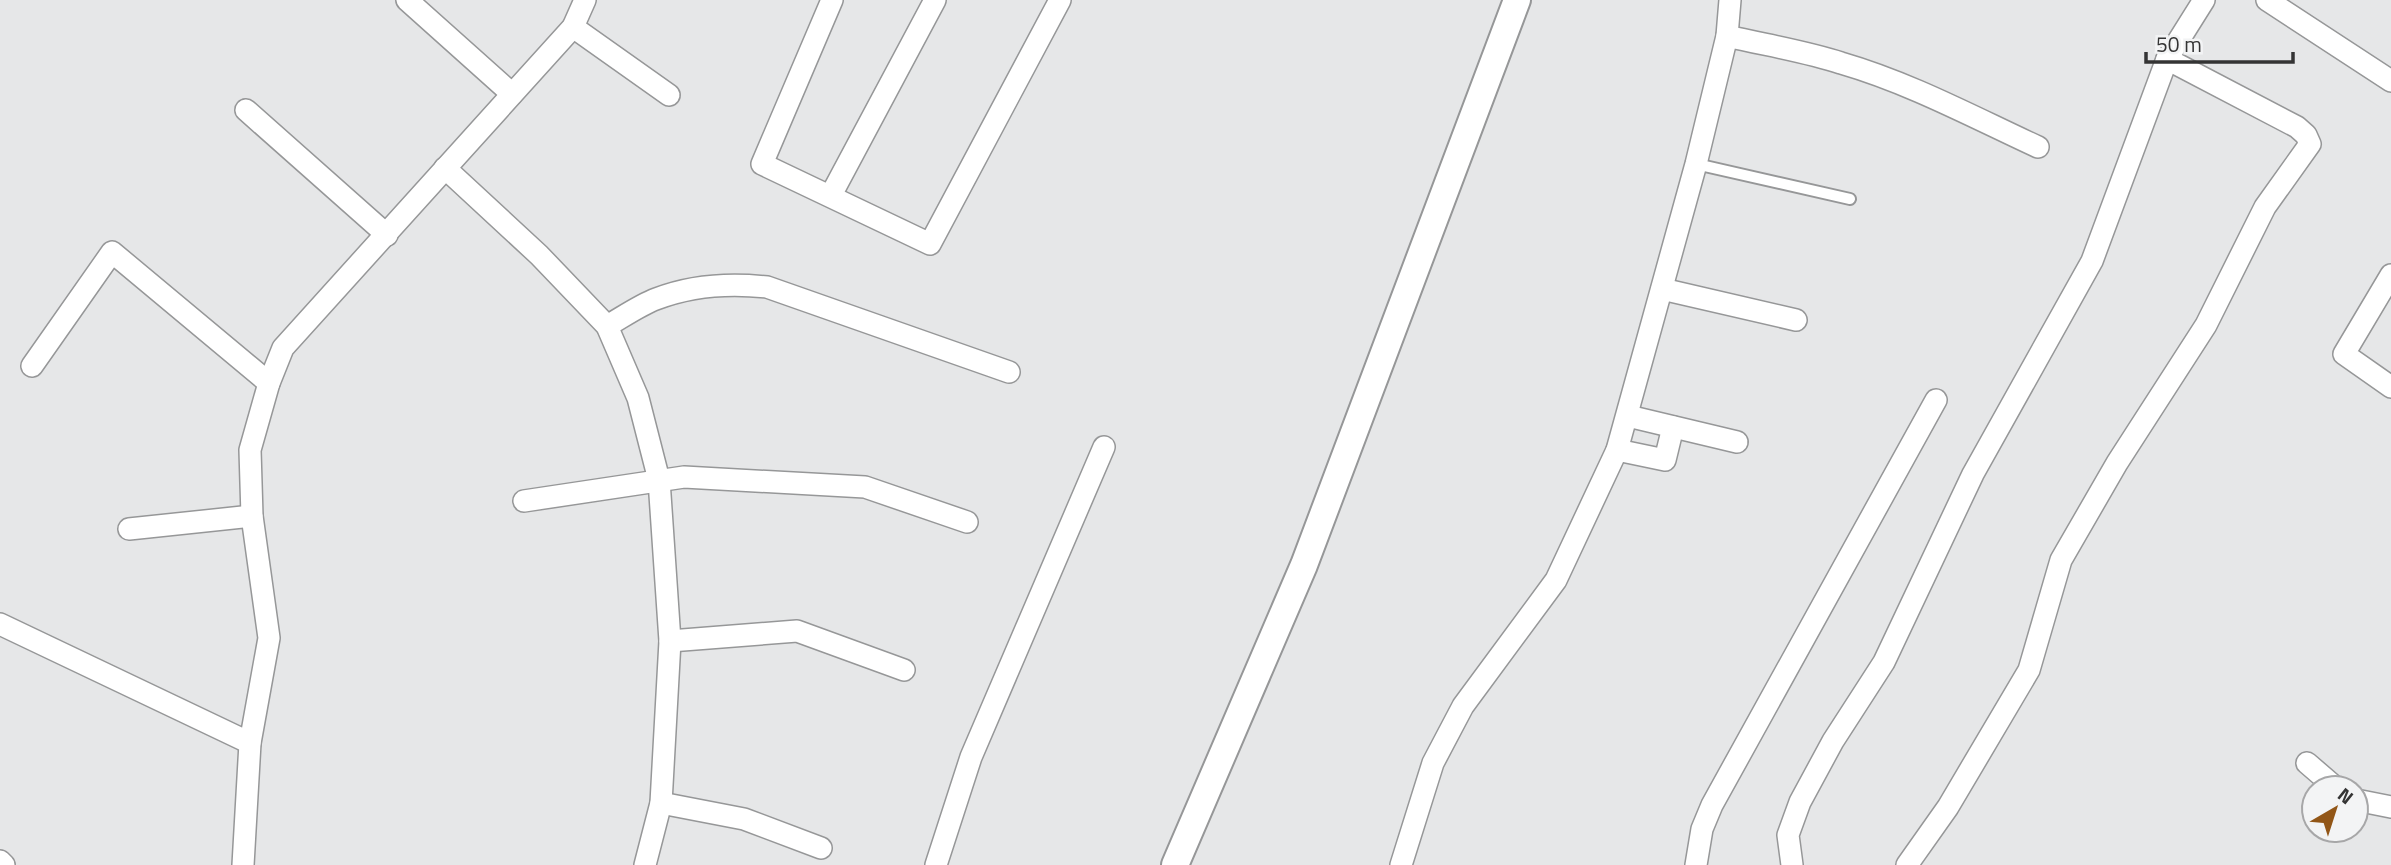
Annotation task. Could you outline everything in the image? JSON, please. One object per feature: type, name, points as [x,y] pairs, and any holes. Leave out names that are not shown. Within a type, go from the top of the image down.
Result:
[{"type":"street","points":[[407,0],[512,94]]},
{"type":"street","points":[[243,865],[250,743],[269,638],[252,516],[250,450],[269,383],[283,348],[573,27],[585,0]]},
{"type":"street","points":[[832,0],[762,164],[930,244],[1060,0]]},
{"type":"street","points":[[831,195],[935,0]]},
{"type":"street","points":[[1175,865],[1304,565],[1517,0]]},
{"type":"street","points":[[1401,865],[1433,763],[1463,706],[1556,580],[1617,450],[1696,164],[1727,36],[1730,0]]},
{"type":"street","points":[[1792,865],[1788,835],[1800,802],[1833,741],[1884,662],[1973,474],[2092,261],[2167,59],[2204,0]]},
{"type":"street","points":[[2267,0],[2391,81]]},
{"type":"street","points":[[573,27],[669,95]]},
{"type":"street","points":[[1727,36],[1840,62],[1872,73],[2038,147]]},
{"type":"street","points":[[1907,865],[1948,807],[2029,670],[2061,560],[2117,463],[2206,325],[2266,207],[2310,144],[2306,135],[2297,127],[2167,59]]},
{"type":"street","points":[[246,110],[387,235]]},
{"type":"street","points":[[445,168],[538,255],[607,326],[638,398],[659,480],[670,641],[661,803],[645,865]]},
{"type":"street","points":[[32,366],[112,252],[269,383]]},
{"type":"street","points":[[2391,275],[2344,354],[2391,387]]},
{"type":"street","points":[[607,326],[656,299],[691,290],[731,283],[766,287],[1009,372]]},
{"type":"street","points":[[1662,289],[1796,320]]},
{"type":"street","points":[[1696,865],[1702,829],[1712,805],[1936,400]]},
{"type":"street","points":[[1628,416],[1737,442]]},
{"type":"street","points":[[1617,450],[1665,460],[1673,427]]},
{"type":"street","points":[[936,865],[971,757],[1104,447]]},
{"type":"street","points":[[524,501],[684,477],[865,487],[967,522]]},
{"type":"street","points":[[129,529],[252,516]]},
{"type":"street","points":[[0,624],[250,743]]},
{"type":"street","points":[[670,641],[797,631],[904,670]]},
{"type":"street","points":[[2306,762],[2320,774]]},
{"type":"street","points":[[661,803],[744,819],[821,848]]},
{"type":"street","points":[[2370,803],[2391,807]]},
{"type":"street","points":[[0,862],[4,865]]},
{"type":"lane","points":[[1696,164],[1850,199]]}]
